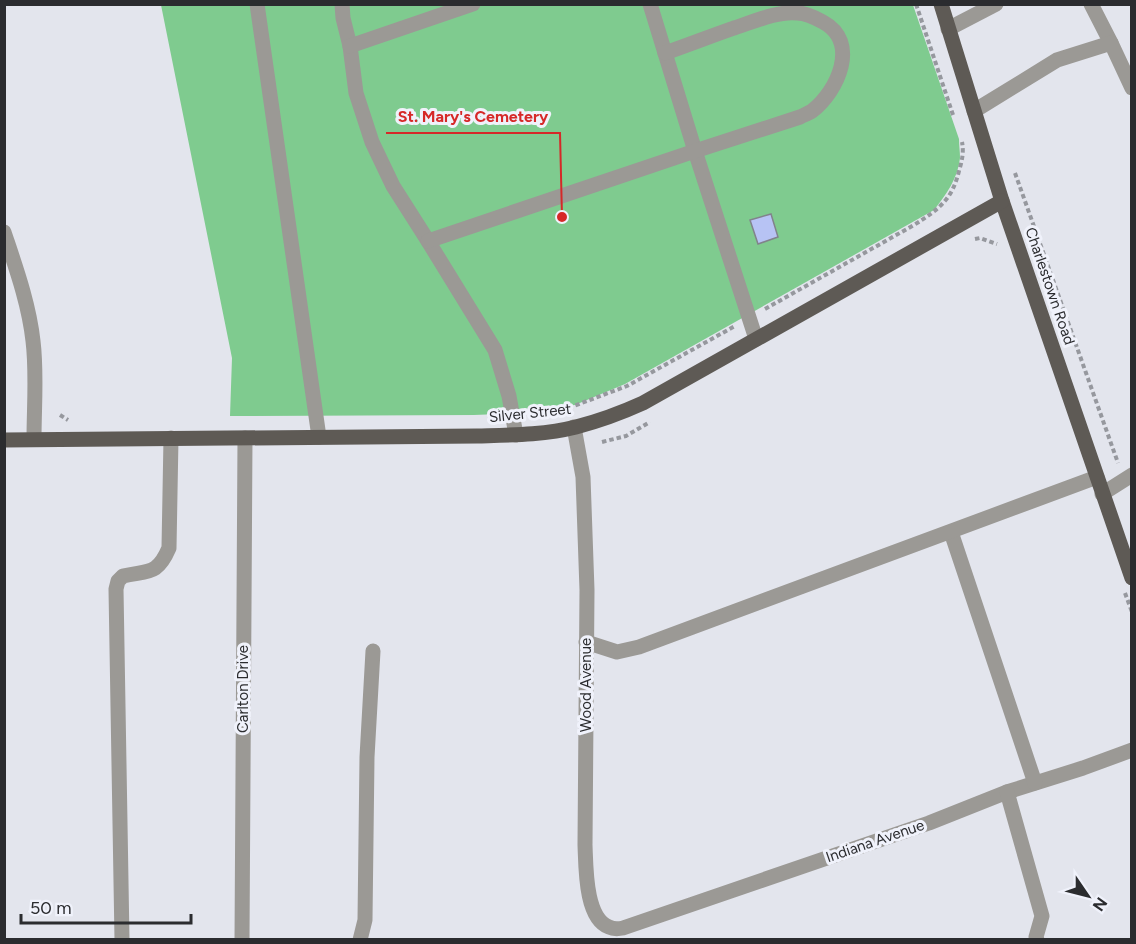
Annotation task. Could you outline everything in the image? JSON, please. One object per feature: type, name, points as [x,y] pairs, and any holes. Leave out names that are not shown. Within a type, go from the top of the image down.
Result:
[{"type":"main road","name":"Charlestown Road","points":[[940,4],[1002,201],[1131,578]]},
{"type":"main road","name":"Silver Street","points":[[4,440],[516,435],[574,428],[616,415],[643,403],[1002,201]]},
{"type":"street","points":[[257,4],[319,437]]},
{"type":"street","points":[[342,4],[356,93],[372,142],[393,186],[495,350],[509,396],[516,435]]},
{"type":"street","points":[[350,46],[473,4]]},
{"type":"street","points":[[650,4],[756,339]]},
{"type":"street","points":[[948,29],[996,4]]},
{"type":"street","points":[[1091,4],[1131,88]]},
{"type":"street","points":[[428,241],[800,117],[821,102],[837,78],[842,66],[843,48],[836,33],[828,24],[806,14],[794,12],[766,17],[665,53]]},
{"type":"street","points":[[974,111],[1057,60],[1111,43]]},
{"type":"street","points":[[4,232],[21,284],[33,341],[34,439]]},
{"type":"street","name":"Wood Avenue","points":[[574,428],[583,477],[587,590],[585,845],[587,885],[598,919],[610,928],[617,929]]},
{"type":"street","points":[[122,939],[116,590],[118,581],[123,576],[154,569],[165,557],[169,548],[171,438]]},
{"type":"street","name":"Carlton Drive","points":[[242,939],[245,438]]},
{"type":"street","points":[[586,642],[617,652],[639,647],[1097,477]]},
{"type":"street","points":[[1102,494],[1127,477]]},
{"type":"street","points":[[951,531],[1035,783]]},
{"type":"street","points":[[360,939],[365,920],[367,757],[373,651]]},
{"type":"street","name":"Indiana Avenue","points":[[617,929],[811,864],[928,823],[1007,792],[1131,750]]},
{"type":"street","points":[[1007,792],[1042,916],[1037,939]]},
{"type":"path","points":[[916,4],[954,116]]},
{"type":"path","points":[[512,415],[571,407],[627,386],[914,225],[934,212],[951,195],[957,183],[963,150],[961,138]]},
{"type":"path","points":[[1014,168],[1127,477]]},
{"type":"path","points":[[980,238],[1000,246]]},
{"type":"path","points":[[60,415],[69,421]]},
{"type":"green space","points":[[161,5],[913,5],[959,139],[959,165],[951,186],[934,210],[625,384],[575,405],[474,415],[230,416],[232,358]]},
{"type":"building","points":[[771,214],[778,237],[758,244],[750,220]]},
{"type":"place","name":"St. Mary's Cemetery","points":[[562,217]]}]
